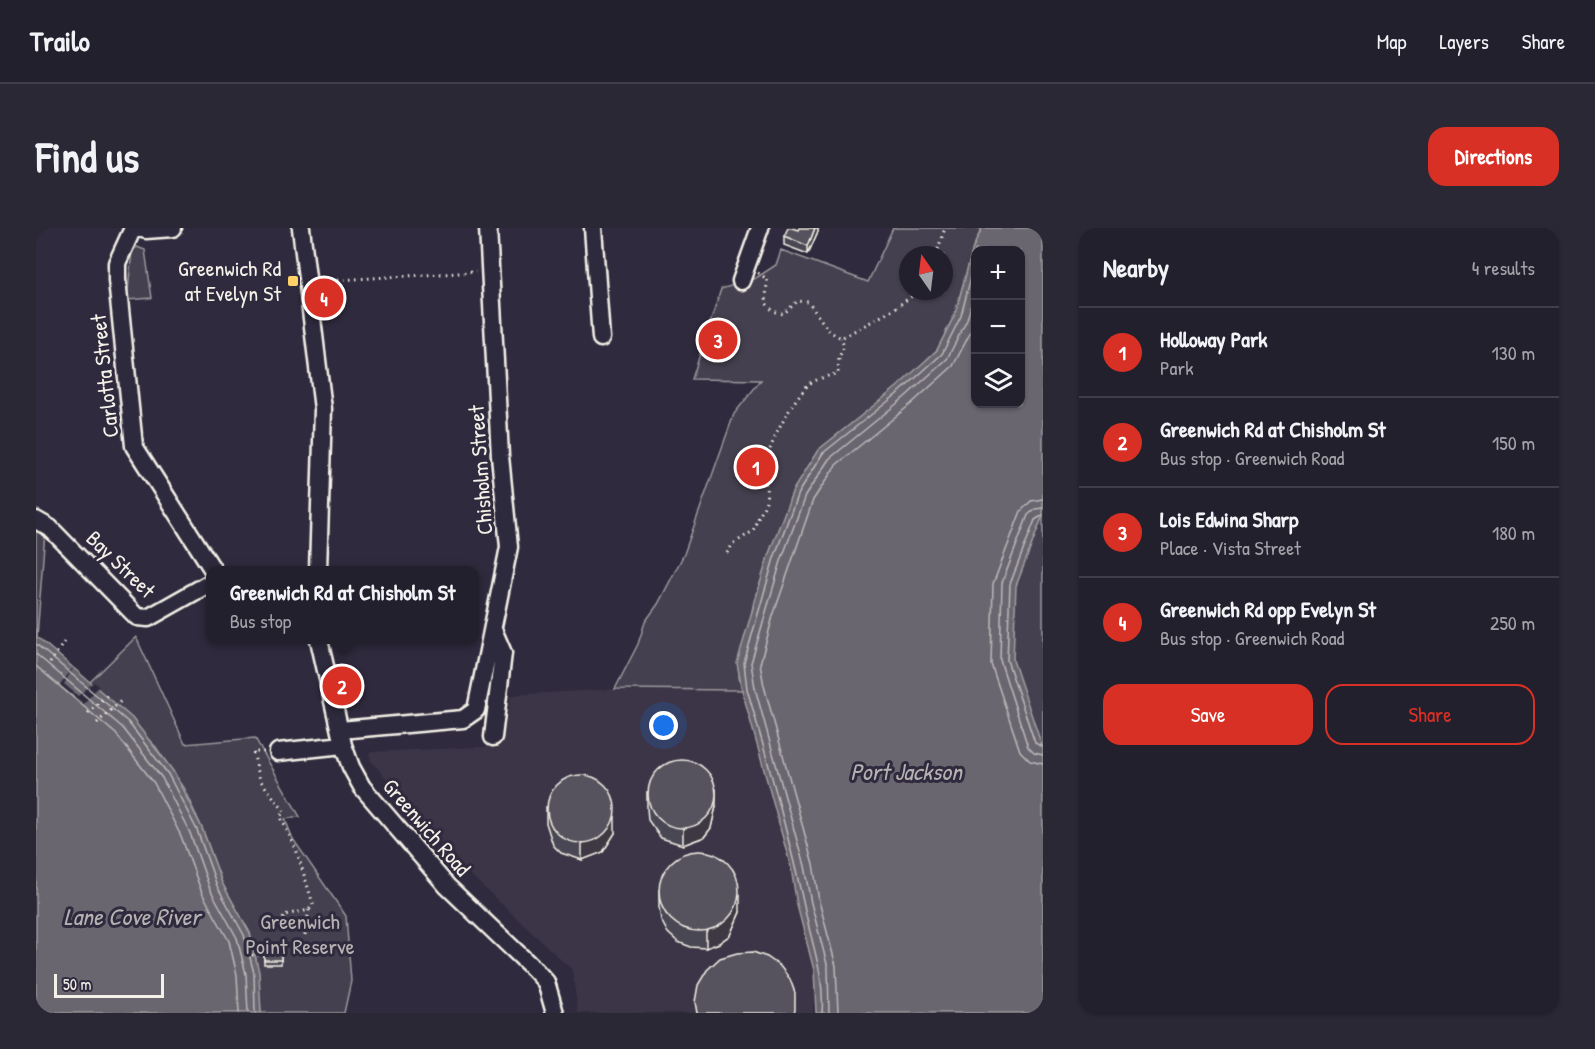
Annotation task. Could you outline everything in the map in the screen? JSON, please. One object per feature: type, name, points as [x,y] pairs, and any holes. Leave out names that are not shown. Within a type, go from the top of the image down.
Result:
[{"type":"street","name":"Carlotta Street","points":[[133,228],[117,263],[117,280],[134,446],[210,566]]},
{"type":"street","points":[[139,228],[146,230],[172,228]]},
{"type":"street","points":[[301,228],[324,417],[318,566]]},
{"type":"street","name":"Chisholm Street","points":[[278,752],[341,738],[463,719],[476,710],[494,632],[509,547],[500,456],[488,228]]},
{"type":"street","points":[[593,228],[601,338]]},
{"type":"street","points":[[741,281],[760,228]]},
{"type":"street","name":"Bay Street","points":[[36,520],[50,528],[65,542],[137,617],[148,618],[206,585]]},
{"type":"street","points":[[493,737],[503,652],[494,632]]},
{"type":"street","name":"Greenwich Road","points":[[320,644],[341,738],[351,767],[377,806],[447,886],[546,982],[555,1013]]},
{"type":"path","points":[[939,246],[945,228]]},
{"type":"path","points":[[307,282],[490,272]]},
{"type":"path","points":[[727,553],[733,544],[753,531],[765,504],[768,486],[765,469],[774,442],[789,413],[809,384],[838,372],[839,357],[844,347],[841,338],[829,331],[808,302],[798,301],[783,314],[773,311],[766,303],[767,279],[758,273],[741,281]]},
{"type":"path","points":[[841,338],[906,300]]},
{"type":"path","points":[[50,663],[64,642]]},
{"type":"path","points":[[88,713],[109,693]]},
{"type":"path","points":[[96,723],[122,700]]},
{"type":"path","points":[[278,752],[254,752],[260,780],[285,812],[280,816],[296,849],[303,877],[311,896],[313,904],[309,910],[305,935]]},
{"type":"path","points":[[280,933],[284,915],[309,910]]},
{"type":"path","points":[[252,955],[264,955]]},
{"type":"shaded area","points":[[615,689],[742,690],[816,968],[813,1013],[578,1013],[572,970],[464,869],[371,761],[369,752],[501,746],[511,695]]},
{"type":"green space","points":[[893,228],[982,228],[974,246],[971,246],[971,255],[955,314],[937,350],[793,490],[754,601],[739,677],[742,690],[615,689],[638,644],[645,622],[658,604],[684,554],[734,414],[761,380],[692,379],[721,289],[756,278],[776,265],[781,250],[868,282]]},
{"type":"green space","points":[[137,247],[145,250],[152,298],[127,300],[132,251]]},
{"type":"green space","points":[[1043,482],[1043,769],[1007,681],[1012,556]]},
{"type":"green space","points":[[36,527],[45,532],[37,637],[36,636]]},
{"type":"green space","name":"Greenwich Point Reserve","points":[[136,637],[185,744],[255,738],[300,817],[285,819],[293,839],[346,916],[351,981],[344,1013],[261,1013],[255,952],[250,933],[222,883],[202,828],[184,789],[156,747],[90,682]]},
{"type":"water","name":"Port Jackson","points":[[982,228],[1043,228],[1043,515],[1016,586],[1013,660],[1043,749],[1043,1013],[816,1013],[814,970],[797,905],[791,868],[742,690],[737,663],[768,556],[793,490],[818,450],[897,387],[937,350],[955,314],[971,255],[971,408],[1025,408],[1025,246],[974,246]]},
{"type":"water","name":"Lane Cove River","points":[[36,636],[132,718],[173,771],[202,828],[222,883],[250,933],[259,972],[261,1013],[36,1013]]},
{"type":"pier","points":[[75,665],[64,684],[78,696],[94,682],[99,686],[84,704],[60,685]]},
{"type":"building","points":[[788,228],[798,230],[799,228],[815,228],[808,246],[784,236]]},
{"type":"building","points":[[682,760],[695,763],[706,770],[713,781],[716,794],[713,807],[706,818],[695,825],[682,828],[669,825],[658,818],[651,807],[648,794],[651,781],[658,770],[669,763]]},
{"type":"building","points":[[581,775],[594,778],[605,785],[612,796],[615,809],[612,822],[605,833],[594,840],[581,843],[568,840],[557,833],[550,822],[547,809],[550,796],[557,785],[568,778]]},
{"type":"building","points":[[699,851],[714,854],[727,863],[736,876],[739,891],[736,906],[727,919],[714,928],[699,931],[684,928],[671,919],[662,906],[659,891],[662,876],[671,863],[684,854]]},
{"type":"building","points":[[264,947],[281,948],[281,960],[264,960]]},
{"type":"building","points":[[753,952],[767,957],[780,966],[790,979],[795,993],[794,1013],[697,1013],[695,1002],[698,985],[707,970],[720,958],[737,953]]},
{"type":"place","name":"Greenwich Rd at Evelyn St","points":[[293,281]]},
{"type":"place","name":"Greenwich Rd opp Evelyn St","points":[[324,298]]},
{"type":"place","name":"Lois Edwina Sharp","points":[[718,340]]},
{"type":"place","name":"Holloway Park","points":[[756,467]]},
{"type":"place","name":"Greenwich Rd at Chisholm St","points":[[342,686]]}]
